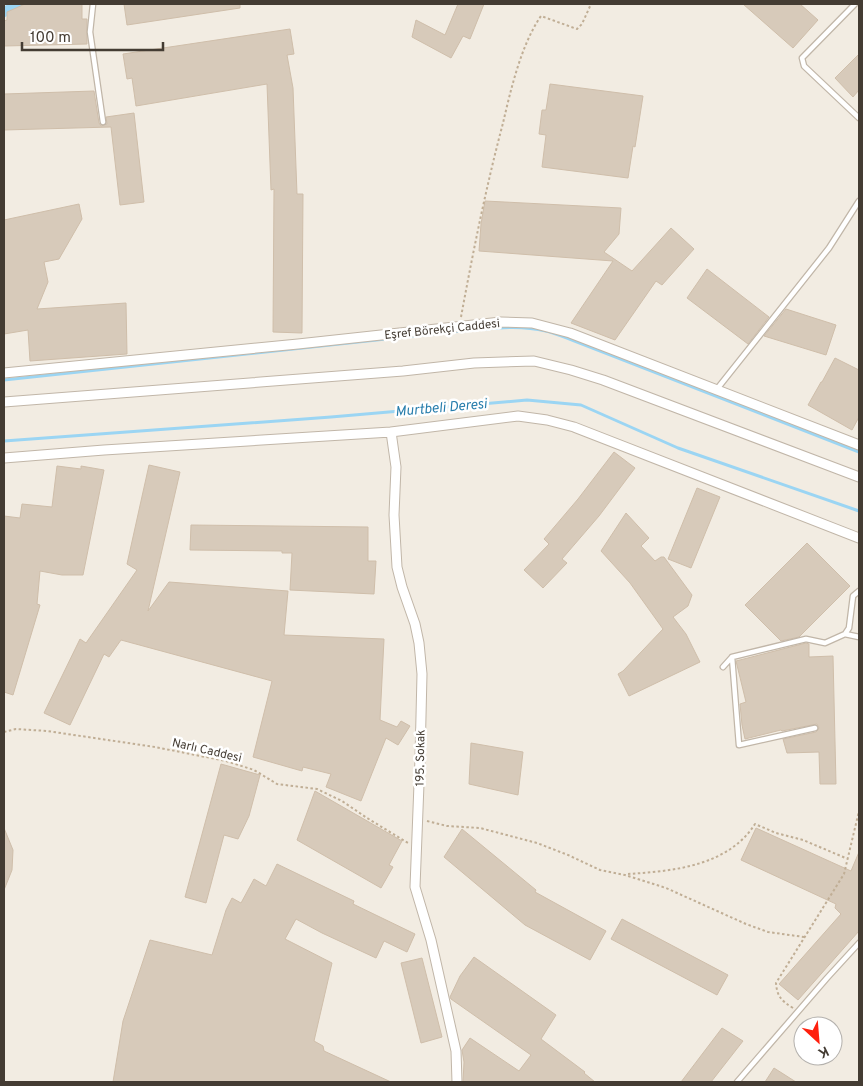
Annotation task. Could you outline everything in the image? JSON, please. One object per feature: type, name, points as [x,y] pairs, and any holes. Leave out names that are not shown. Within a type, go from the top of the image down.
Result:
[{"type":"street","name":"Eşref Börekçi Caddesi","points":[[4,373],[501,322],[532,323],[579,336],[859,445]]},
{"type":"street","points":[[4,402],[403,371],[474,363],[534,361],[603,380],[859,477]]},
{"type":"street","points":[[4,458],[113,449],[391,432],[518,416],[547,420],[574,427],[859,538]]},
{"type":"street","name":"195. Sokak","points":[[391,432],[396,467],[394,515],[398,567],[402,587],[415,624],[420,651],[421,702],[416,887],[431,940],[456,1052],[457,1082]]},
{"type":"lane","points":[[93,4],[90,32],[103,122]]},
{"type":"lane","points":[[855,4],[802,58],[804,66],[859,118]]},
{"type":"lane","points":[[716,389],[829,248],[859,201]]},
{"type":"lane","points":[[723,667],[732,657],[806,639],[825,643],[845,634],[849,628],[853,596],[859,591]]},
{"type":"lane","points":[[845,634],[859,637]]},
{"type":"lane","points":[[732,657],[739,745],[815,728]]},
{"type":"lane","points":[[737,1082],[859,943]]},
{"type":"path","points":[[459,327],[486,187],[514,77],[535,25],[541,16],[577,29],[582,24],[591,4]]},
{"type":"path","name":"Narlı Caddesi","points":[[4,732],[16,729],[47,732],[155,747],[226,760],[254,770],[277,784],[317,789],[342,800],[417,849]]},
{"type":"path","points":[[799,1012],[780,998],[776,992],[776,983],[844,874],[859,810]]},
{"type":"path","points":[[418,819],[447,826],[480,828],[537,843],[600,870],[625,875],[666,888],[768,932],[804,937]]},
{"type":"path","points":[[625,875],[694,866],[728,852],[747,836],[755,824],[776,833],[802,840],[848,859]]},
{"type":"building","points":[[25,4],[82,4],[82,19],[87,19],[87,44],[4,46],[4,21],[7,20],[7,12]]},
{"type":"building","points":[[124,4],[240,4],[240,8],[127,25]]},
{"type":"building","points":[[458,4],[484,4],[470,39],[463,36],[451,58],[412,37],[416,20],[445,35]]},
{"type":"building","points":[[743,4],[800,4],[818,20],[793,48]]},
{"type":"building","points":[[290,29],[294,54],[287,55],[293,88],[297,194],[303,194],[302,333],[273,332],[274,189],[271,190],[267,84],[136,106],[132,78],[127,79],[123,54]]},
{"type":"building","points":[[859,54],[859,90],[853,97],[835,78]]},
{"type":"building","points":[[550,84],[643,96],[628,178],[542,167],[546,135],[539,134],[542,110],[546,110]]},
{"type":"building","points":[[94,91],[101,126],[107,124],[106,117],[134,113],[144,202],[120,205],[111,127],[4,130],[4,94]]},
{"type":"building","points":[[485,201],[621,208],[619,234],[604,252],[632,271],[671,228],[694,249],[662,285],[656,281],[615,340],[571,323],[613,261],[479,251]]},
{"type":"building","points":[[79,204],[82,219],[59,259],[44,262],[48,282],[37,309],[126,303],[127,354],[30,361],[28,330],[4,334],[4,220]]},
{"type":"building","points":[[707,269],[769,317],[748,344],[687,298]]},
{"type":"building","points":[[786,309],[836,325],[826,355],[764,336]]},
{"type":"building","points":[[835,358],[859,370],[859,417],[852,430],[808,405]]},
{"type":"building","points":[[614,452],[635,468],[599,516],[562,559],[567,563],[543,588],[524,570],[549,544],[544,539]]},
{"type":"building","points":[[149,465],[180,472],[148,611],[169,582],[288,591],[284,635],[384,639],[380,720],[397,727],[401,721],[410,726],[398,745],[386,738],[361,801],[326,787],[331,774],[303,767],[302,771],[253,757],[272,681],[121,640],[109,657],[104,654],[70,725],[44,713],[80,639],[86,643],[137,570],[127,564]]},
{"type":"building","points":[[57,466],[81,469],[81,466],[104,470],[83,575],[62,575],[40,571],[37,604],[40,605],[13,695],[4,692],[4,516],[20,518],[22,504],[52,507]]},
{"type":"building","points":[[697,488],[720,497],[691,568],[668,559]]},
{"type":"building","points":[[626,513],[649,538],[641,546],[655,561],[664,557],[692,595],[688,606],[673,617],[686,634],[700,662],[629,696],[618,674],[663,629],[630,583],[601,551]]},
{"type":"building","points":[[191,525],[368,527],[368,561],[376,561],[374,594],[290,590],[292,553],[282,553],[282,551],[190,550]]},
{"type":"building","points":[[807,543],[850,586],[799,637],[781,641],[745,605]]},
{"type":"building","points":[[806,643],[809,644],[809,657],[833,656],[836,784],[820,784],[819,752],[787,753],[783,739],[816,732],[819,728],[817,724],[745,739],[742,725],[740,704],[746,702],[736,661]]},
{"type":"building","points":[[471,743],[523,752],[518,795],[469,784]]},
{"type":"building","points":[[221,764],[260,775],[249,816],[238,839],[224,835],[206,903],[185,897]]},
{"type":"building","points":[[315,791],[402,841],[389,865],[393,867],[381,888],[297,840]]},
{"type":"building","points":[[4,828],[13,850],[12,870],[4,890]]},
{"type":"building","points":[[756,828],[851,871],[859,852],[859,931],[798,1000],[779,984],[841,914],[835,908],[836,904],[741,860]]},
{"type":"building","points":[[462,829],[536,890],[535,892],[606,931],[590,960],[525,925],[444,857]]},
{"type":"building","points":[[277,864],[354,901],[353,904],[415,934],[407,952],[384,941],[376,958],[296,919],[285,939],[332,963],[314,1041],[323,1046],[324,1051],[391,1082],[113,1082],[123,1021],[150,940],[212,955],[226,910],[232,898],[241,903],[254,879],[266,886]]},
{"type":"building","points":[[622,919],[728,975],[717,995],[611,939]]},
{"type":"building","points":[[474,957],[556,1015],[541,1039],[585,1072],[595,1082],[463,1082],[464,1062],[462,1050],[470,1038],[519,1071],[531,1055],[451,999],[450,997],[460,976]]},
{"type":"building","points":[[422,958],[442,1037],[421,1043],[401,963]]},
{"type":"building","points":[[722,1028],[743,1041],[711,1082],[681,1082]]},
{"type":"building","points":[[774,1068],[796,1082],[765,1082]]},
{"type":"waterway","points":[[4,12],[20,4]]},
{"type":"waterway","points":[[4,380],[460,331],[524,328],[556,334],[859,452]]},
{"type":"waterway","name":"Murtbeli Deresi","points":[[4,441],[331,417],[527,400],[581,405],[678,448],[859,511]]}]
